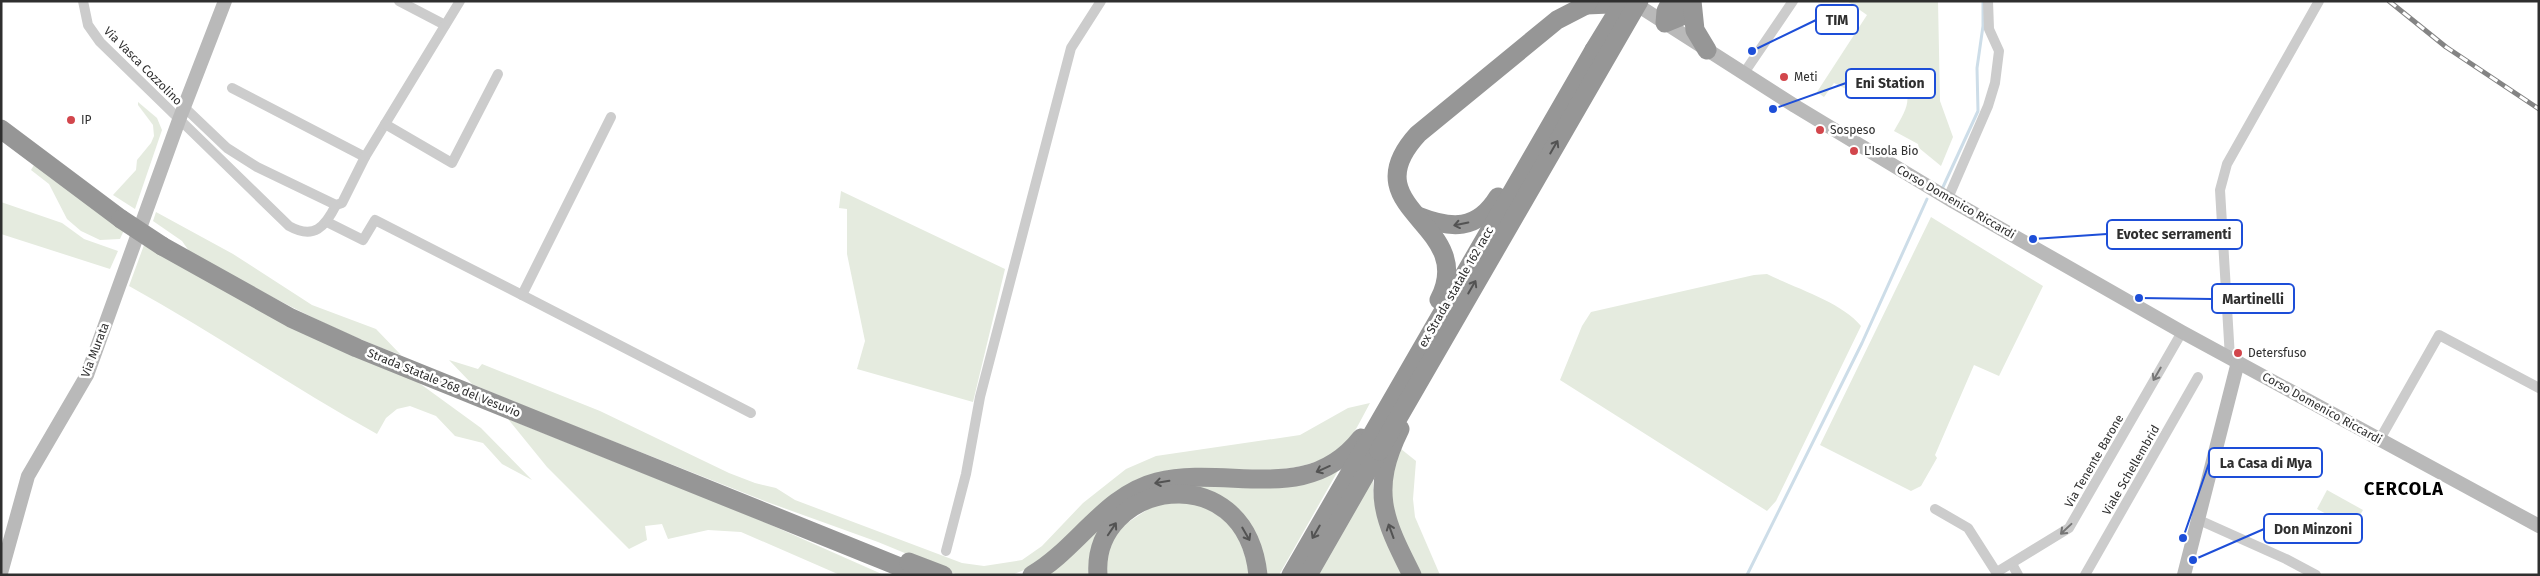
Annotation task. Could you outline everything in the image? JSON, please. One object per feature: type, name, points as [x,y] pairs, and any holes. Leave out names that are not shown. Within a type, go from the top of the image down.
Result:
[{"type":"highway","points":[[1671,1],[1666,11],[1667,25],[1682,16],[1691,2]]},
{"type":"highway","points":[[1032,575],[1067,548],[1104,513],[1126,496],[1157,482],[1222,478],[1290,479],[1328,467],[1348,454],[1384,404],[1395,395],[1398,381],[1442,294],[1448,270],[1439,241],[1415,215],[1401,196],[1398,185],[1398,170],[1408,146],[1418,134],[1557,20],[1582,3],[1632,2]]},
{"type":"highway","name":"ex Strada statale 162 racc","points":[[1291,575],[1594,50],[1632,2]]},
{"type":"highway","name":"ex Strada statale 162 racc","points":[[1308,575],[1383,455],[1460,308],[1632,2]]},
{"type":"highway","points":[[1691,2],[1695,30],[1707,50]]},
{"type":"highway","points":[[1415,215],[1442,225],[1455,226],[1475,220],[1484,214],[1495,202],[1580,66],[1594,50]]},
{"type":"highway","name":"Strada Statale 268 del Vesuvio","points":[[1,129],[121,219],[181,257],[291,318],[429,377],[920,575]]},
{"type":"highway","points":[[1383,455],[1383,501],[1389,531],[1412,575]]},
{"type":"highway","points":[[1098,575],[1103,547],[1108,534],[1121,516],[1153,497],[1175,494],[1197,495],[1218,503],[1236,518],[1249,536],[1256,557],[1258,575]]},
{"type":"highway","points":[[813,532],[853,555],[895,575]]},
{"type":"highway","points":[[845,544],[890,556],[943,575]]},
{"type":"main road","name":"Via Murata","points":[[1,574],[28,476],[87,375],[179,120],[225,1]]},
{"type":"main road","name":"Corso Domenico Riccardi","points":[[1632,2],[1948,198],[2182,332],[2539,526]]},
{"type":"main road","points":[[2184,575],[2199,520],[2234,360]]},
{"type":"street","name":"Via Vasca Cozzolino","points":[[83,1],[85,16],[93,34],[289,226],[301,232],[311,232],[326,222]]},
{"type":"street","points":[[399,1],[445,25]]},
{"type":"street","points":[[460,1],[365,157],[347,196],[342,203],[336,205],[326,222],[364,240],[375,220],[751,413]]},
{"type":"street","points":[[946,550],[966,474],[983,387],[1071,48],[1101,1]]},
{"type":"street","points":[[1744,73],[1793,1]]},
{"type":"street","points":[[1948,198],[1988,106],[1995,83],[1999,50],[1989,29],[1988,1]]},
{"type":"street","points":[[2234,360],[2220,190],[2227,164],[2319,1]]},
{"type":"street","points":[[385,124],[452,164],[498,74]]},
{"type":"street","points":[[232,88],[365,157]]},
{"type":"street","points":[[184,107],[234,153],[257,167],[336,205]]},
{"type":"street","points":[[522,295],[611,117]]},
{"type":"street","name":"Via Tenente Barone","points":[[1935,509],[1968,528],[1998,574],[2069,528],[2182,332]]},
{"type":"street","points":[[2380,440],[2439,335],[2539,388]]},
{"type":"street","name":"Viale Schellembrid","points":[[2085,575],[2198,377]]},
{"type":"street","points":[[2199,520],[2286,558],[2316,575]]},
{"type":"street","points":[[2012,564],[2018,575]]},
{"type":"shaded area","points":[[1847,1],[1938,1],[1940,101],[1953,137],[1941,166],[1919,148],[1918,144],[1894,131],[1907,106],[1907,99],[1903,86],[1888,72],[1883,82],[1860,68],[1846,89],[1834,83],[1824,97],[1817,92],[1867,15]]},
{"type":"shaded area","points":[[138,102],[157,118],[162,130],[135,209],[113,195],[136,170],[137,160],[151,143],[154,136],[153,125],[138,105]]},
{"type":"shaded area","points":[[34,165],[124,230],[120,239],[100,240],[81,231],[67,219],[49,184],[31,170]]},
{"type":"shaded area","points":[[841,191],[1005,269],[973,402],[857,369],[865,341],[847,254],[847,209],[839,208]]},
{"type":"shaded area","points":[[1,202],[62,223],[84,239],[118,251],[110,269],[1,234]]},
{"type":"shaded area","points":[[156,212],[233,254],[312,305],[376,329],[401,355],[319,321],[189,251],[182,241],[153,221]]},
{"type":"shaded area","points":[[1931,217],[2043,286],[1999,376],[1974,365],[1935,455],[1937,458],[1921,486],[1911,491],[1820,445]]},
{"type":"shaded area","points":[[144,245],[415,380],[481,428],[532,480],[502,464],[483,443],[455,436],[436,416],[410,406],[397,409],[386,418],[377,434],[129,286]]},
{"type":"shaded area","points":[[1767,274],[1830,303],[1853,317],[1861,326],[1776,501],[1767,511],[1560,380],[1582,326],[1591,312],[1754,275]]},
{"type":"shaded area","points":[[449,360],[478,369],[482,364],[600,411],[729,473],[755,483],[776,488],[795,500],[962,563],[984,566],[1022,560],[1042,546],[1083,503],[1126,469],[1156,456],[1300,435],[1348,408],[1370,403],[1348,440],[1338,450],[1321,460],[1279,470],[1255,472],[1165,471],[1135,480],[1113,494],[1045,557],[1029,568],[1012,575],[958,575],[878,542],[767,502],[472,384]]},
{"type":"shaded area","points":[[508,419],[760,520],[884,575],[840,575],[741,532],[708,530],[668,539],[662,524],[645,526],[647,540],[629,549],[547,467]]},
{"type":"shaded area","points":[[1396,445],[1416,461],[1413,499],[1415,517],[1440,575],[1419,575],[1389,512]]},
{"type":"shaded area","points":[[1339,469],[1279,575],[1265,575],[1257,541],[1238,513],[1138,495],[1092,575],[1042,575],[1141,491]]},
{"type":"shaded area","points":[[1373,476],[1375,505],[1381,528],[1405,575],[1315,575]]},
{"type":"shaded area","points":[[2327,490],[2363,510],[2353,528],[2317,509]]},
{"type":"shaded area","points":[[1159,502],[1201,503],[1235,528],[1252,575],[1104,575],[1104,565],[1115,531]]},
{"type":"waterway","points":[[1943,187],[1978,111],[1977,68],[1983,26],[1983,1]]},
{"type":"waterway","points":[[1747,575],[1862,343],[1927,199]]},
{"type":"railway","points":[[2389,1],[2446,47],[2539,109]]},
{"type":"place","name":"TIM","points":[[1752,51]]},
{"type":"place","name":"Meti","points":[[1784,77]]},
{"type":"place","name":"Eni Station","points":[[1773,109]]},
{"type":"place","name":"IP","points":[[71,120]]},
{"type":"place","name":"Sospeso","points":[[1820,130]]},
{"type":"place","name":"L'Isola Bio","points":[[1854,151]]},
{"type":"place","name":"Evotec serramenti","points":[[2033,239]]},
{"type":"place","name":"Martinelli","points":[[2139,298]]},
{"type":"place","name":"Detersfuso","points":[[2238,353]]},
{"type":"place","name":"La Casa di Mya","points":[[2183,538]]},
{"type":"place","name":"Don Minzoni","points":[[2193,560]]},
{"type":"district","name":"CERCOLA","points":[[2404,489]]}]
